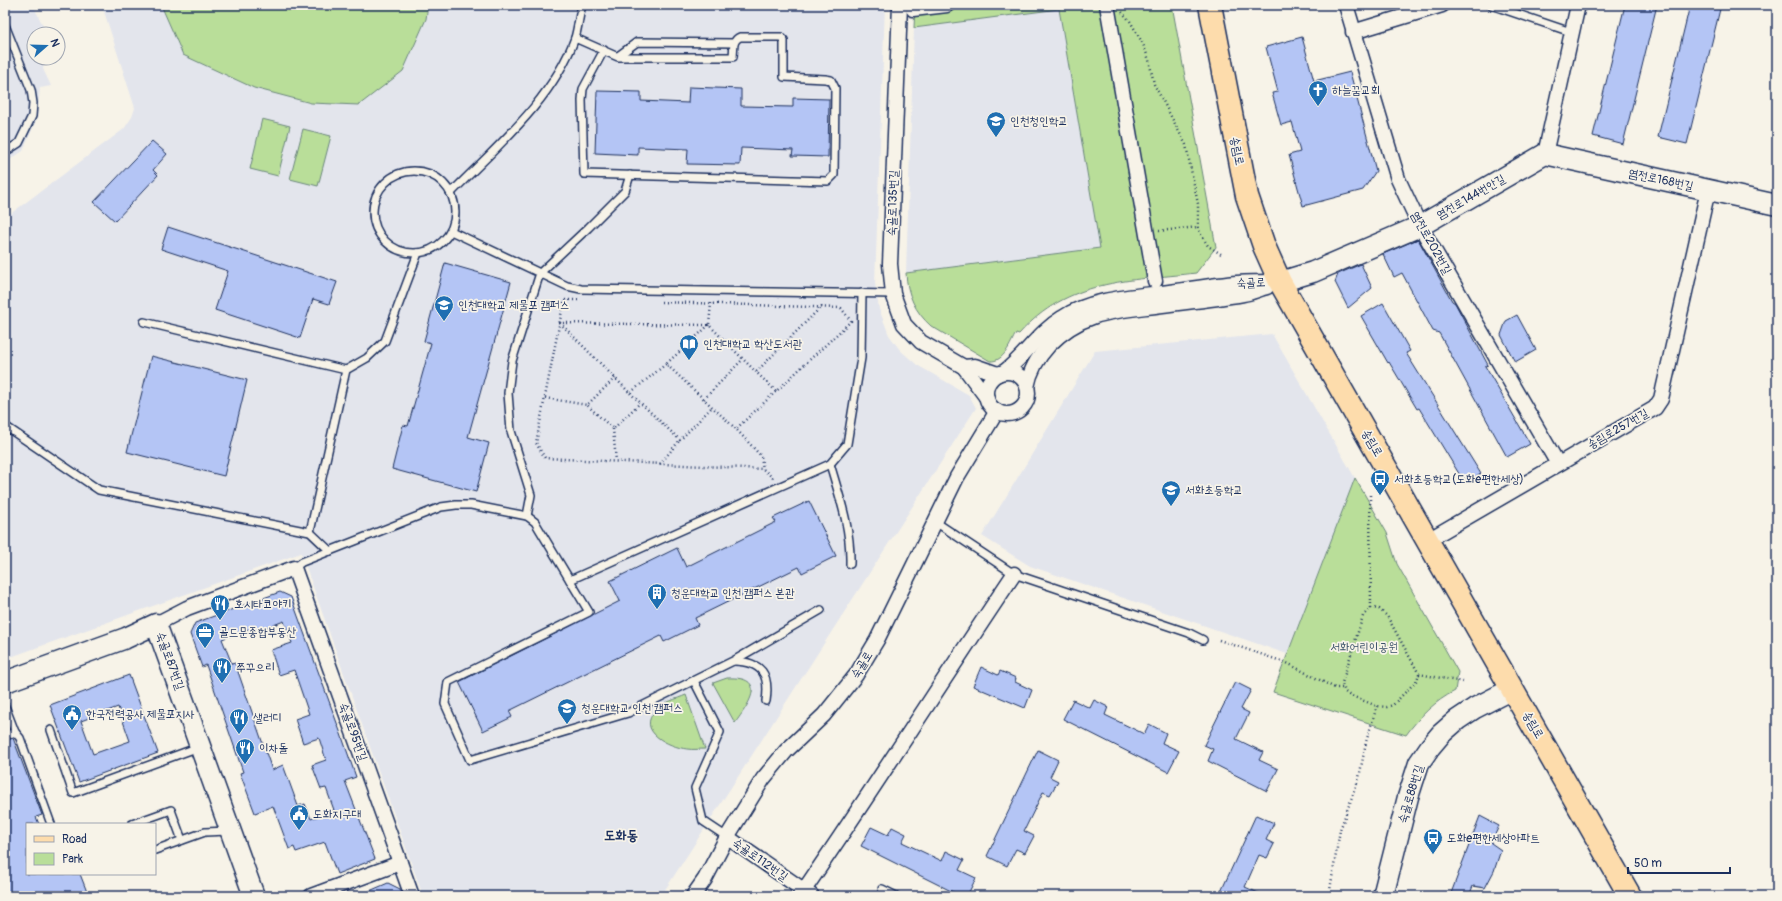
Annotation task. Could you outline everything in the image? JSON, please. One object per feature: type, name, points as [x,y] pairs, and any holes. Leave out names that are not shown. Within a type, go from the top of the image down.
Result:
[{"type":"main road","name":"송림로","points":[[1210,5],[1247,196],[1264,246],[1280,282],[1630,896]]},
{"type":"street","points":[[906,7],[947,5]]},
{"type":"street","name":"염전로202번길","points":[[1346,5],[1393,168],[1420,226],[1558,464]]},
{"type":"street","points":[[1353,32],[1442,5]]},
{"type":"street","points":[[1545,154],[1578,5]]},
{"type":"street","name":"숙골로135번길","points":[[906,7],[890,264],[893,294],[904,324],[913,334],[921,342],[964,367],[987,398]]},
{"type":"street","points":[[1108,7],[1155,281]]},
{"type":"street","name":"염전로144번안길","points":[[1280,282],[1313,272],[1420,226],[1545,154]]},
{"type":"street","name":"염전로168번길","points":[[1545,154],[1777,205]]},
{"type":"street","name":"송림로257번길","points":[[1428,540],[1655,408],[1661,399],[1708,190]]},
{"type":"street","name":"숙골로","points":[[987,398],[986,392],[990,381],[1021,358],[1034,341],[1050,326],[1086,306],[1124,298],[1238,283],[1280,282]]},
{"type":"street","name":"숙골로","points":[[693,896],[705,879],[727,837],[774,764],[824,715],[856,675],[877,640],[934,521],[957,477],[997,411],[1008,414],[1020,409],[1027,399],[1027,387],[1031,370],[1038,358],[1058,336],[1080,321],[1112,311],[1245,294],[1280,282]]},
{"type":"street","name":"숙골로135번길","points":[[964,367],[975,366],[1001,373]]},
{"type":"street","points":[[1001,373],[1010,372],[1021,377],[1027,387]]},
{"type":"street","points":[[987,398],[989,403],[997,411]]},
{"type":"street","points":[[156,624],[187,608],[294,568]]},
{"type":"street","name":"숙골로95번길","points":[[294,568],[412,896]]},
{"type":"street","points":[[805,894],[925,711],[951,667],[1014,574]]},
{"type":"street","name":"숙골로87번길","points":[[5,682],[126,638],[156,624],[254,896]]},
{"type":"street","name":"숙골로88번길","points":[[1383,896],[1408,797],[1419,763],[1441,734],[1457,720],[1475,708],[1512,689]]},
{"type":"street","name":"숙골로112번길","points":[[727,837],[805,894]]},
{"type":"street","points":[[311,896],[400,863]]},
{"type":"lane","points":[[451,193],[531,111],[555,79],[575,38],[582,5]]},
{"type":"lane","points":[[1491,5],[1571,32]]},
{"type":"lane","points":[[5,25],[31,90],[33,103],[32,116],[19,143],[5,152]]},
{"type":"lane","points":[[575,38],[604,50],[618,57],[734,57],[734,43],[736,38],[780,37],[784,40],[784,77],[831,80],[835,88],[834,175],[828,181],[584,174],[583,89],[604,50]]},
{"type":"lane","points":[[618,57],[637,42],[734,43]]},
{"type":"lane","points":[[414,171],[429,173],[438,178],[451,193],[456,208],[456,216],[451,231],[441,244],[430,250],[418,253],[400,251],[391,246],[381,235],[374,222],[373,212],[378,193],[391,178],[400,173],[414,171]]},
{"type":"lane","points":[[527,516],[531,495],[511,431],[508,393],[512,361],[540,273],[625,191],[630,175]]},
{"type":"lane","points":[[451,231],[566,286],[581,289],[893,294]]},
{"type":"lane","points":[[144,322],[346,370],[367,358],[385,341],[418,253]]},
{"type":"lane","points":[[570,580],[830,464],[847,444],[861,358],[862,293]]},
{"type":"lane","points":[[310,532],[346,370]]},
{"type":"lane","points":[[5,426],[99,490],[310,532],[330,551]]},
{"type":"lane","points":[[830,464],[848,522],[851,549],[850,564]]},
{"type":"lane","points":[[294,568],[302,562],[441,507],[472,505],[527,516],[538,526],[589,612],[448,682],[445,704],[470,760],[628,713],[733,661],[821,610]]},
{"type":"lane","points":[[934,521],[1014,574],[1189,633],[1203,640]]},
{"type":"lane","points":[[733,661],[755,665],[762,671],[766,680],[766,701]]},
{"type":"lane","points":[[694,681],[720,732],[695,788],[703,821],[727,837]]},
{"type":"lane","points":[[5,706],[15,732],[20,738],[51,823]]},
{"type":"lane","points":[[51,730],[73,793],[201,746]]},
{"type":"lane","points":[[5,736],[15,732]]},
{"type":"lane","points":[[135,823],[171,810],[182,840]]},
{"type":"lane","points":[[156,850],[205,832],[230,830]]},
{"type":"lane","points":[[882,889],[896,896]]},
{"type":"path","points":[[1108,7],[1123,12],[1134,26],[1146,52],[1154,84],[1164,102],[1170,118],[1183,138],[1187,151],[1198,204],[1198,226],[1208,246],[1221,254]]},
{"type":"path","points":[[1146,233],[1198,226]]},
{"type":"path","points":[[579,300],[564,300],[559,323],[536,443],[545,458],[763,469],[782,486]]},
{"type":"path","points":[[656,302],[822,306],[842,308],[851,321],[736,429]]},
{"type":"path","points":[[630,393],[666,364],[709,325],[711,303]]},
{"type":"path","points":[[756,372],[822,306]]},
{"type":"path","points":[[559,323],[709,325],[776,391]]},
{"type":"path","points":[[559,323],[640,403],[680,440]]},
{"type":"path","points":[[704,399],[743,359]]},
{"type":"path","points":[[666,364],[736,429],[761,456],[763,469]]},
{"type":"path","points":[[587,405],[615,378]]},
{"type":"path","points":[[545,398],[587,405],[613,429],[616,461]]},
{"type":"path","points":[[613,429],[640,403]]},
{"type":"path","points":[[660,464],[680,440],[712,407]]},
{"type":"path","points":[[1370,495],[1371,608],[1364,616],[1343,679],[1343,688],[1349,695],[1377,706],[1387,707],[1398,702],[1417,680],[1419,674],[1387,616],[1379,609],[1371,608]]},
{"type":"path","points":[[1219,640],[1288,663],[1335,688],[1343,688]]},
{"type":"path","points":[[1419,674],[1463,682]]},
{"type":"path","points":[[1329,896],[1340,830],[1359,778],[1366,742],[1377,706]]},
{"type":"shaded area","points":[[5,5],[33,5],[43,26],[26,26],[26,66],[44,66],[43,69],[51,86],[40,88],[37,118],[23,151],[5,163]]},
{"type":"shaded area","name":"인천대학교 제물포 캠퍼스","points":[[102,5],[885,5],[875,283],[879,309],[889,335],[900,350],[917,365],[969,395],[976,408],[661,896],[423,896],[301,553],[5,659],[5,218],[124,129],[132,117],[135,108]]},
{"type":"shaded area","name":"인천청인학교","points":[[1059,9],[1100,248],[906,273],[914,28]]},
{"type":"shaded area","name":"서화초등학교","points":[[1272,334],[1355,478],[1287,654],[1030,566],[982,536],[1095,351]]},
{"type":"green space","points":[[161,5],[428,5],[426,19],[403,71],[359,105],[311,103],[254,88],[183,55]]},
{"type":"green space","points":[[915,5],[1172,5],[1216,247],[1196,273],[1123,281],[1100,286],[1058,302],[1038,316],[1019,334],[1016,333],[1006,352],[995,361],[990,361],[925,321],[916,309],[910,295],[906,273],[1100,248],[1059,9],[914,28]]},
{"type":"green space","points":[[262,119],[290,126],[278,176],[250,169]]},
{"type":"green space","points":[[303,129],[331,136],[318,186],[290,179]]},
{"type":"green space","name":"서화어린이공원","points":[[1355,478],[1387,533],[1397,564],[1458,672],[1455,691],[1428,710],[1406,735],[1273,692]]},
{"type":"green space","points":[[727,678],[740,679],[748,682],[752,686],[750,700],[735,723],[713,683]]},
{"type":"green space","points":[[686,695],[705,749],[680,748],[672,745],[657,737],[649,725],[651,718],[659,707]]},
{"type":"building","points":[[1625,5],[1657,5],[1623,144],[1593,136]]},
{"type":"building","points":[[1690,5],[1721,5],[1687,144],[1658,137]]},
{"type":"building","name":"하늘꿈교회","points":[[1302,37],[1314,81],[1350,72],[1376,171],[1363,190],[1303,206],[1289,155],[1300,152],[1292,122],[1281,125],[1272,93],[1278,92],[1266,47]]},
{"type":"building","points":[[689,87],[741,89],[741,106],[793,107],[793,98],[829,99],[828,157],[792,156],[793,150],[741,148],[740,165],[687,164],[688,149],[638,147],[638,155],[595,153],[597,91],[641,92],[641,101],[688,103]]},
{"type":"building","points":[[152,141],[167,154],[153,170],[158,175],[115,221],[94,202]]},
{"type":"building","points":[[168,227],[337,282],[329,304],[313,299],[300,338],[215,310],[228,271],[161,249]]},
{"type":"building","points":[[1418,239],[1452,301],[1455,303],[1488,365],[1485,366],[1530,444],[1507,457],[1439,333],[1433,331],[1402,273],[1394,277],[1383,254]]},
{"type":"building","points":[[445,263],[511,282],[468,437],[489,443],[476,492],[392,469],[403,425],[408,426],[431,343],[424,341]]},
{"type":"building","points":[[1361,264],[1372,288],[1348,308],[1335,282],[1338,274]]},
{"type":"building","points":[[1383,303],[1410,351],[1406,353],[1481,474],[1471,480],[1461,477],[1419,408],[1417,409],[1389,362],[1388,363],[1361,316]]},
{"type":"building","points":[[1517,315],[1536,350],[1515,362],[1501,335],[1506,321]]},
{"type":"building","points":[[151,356],[247,380],[224,476],[127,452]]},
{"type":"building","name":"청운대학교 인천 캠퍼스 본관","points":[[809,501],[836,556],[802,573],[799,567],[695,618],[698,625],[664,642],[661,636],[509,711],[512,717],[483,731],[459,682],[620,601],[610,581],[677,548],[686,567],[776,522],[773,518]]},
{"type":"building","points":[[280,592],[291,597],[356,777],[345,781],[375,859],[337,874],[325,842],[296,852],[294,847],[289,849],[273,806],[255,813],[240,773],[243,772],[206,665],[202,667],[190,634],[195,623]],"holes":[[[284,621],[292,643],[271,650],[279,675],[294,670],[309,714],[295,719],[303,743],[319,738],[326,760],[312,765],[321,789],[326,788],[334,810],[311,819],[305,804],[298,806],[283,765],[272,770],[235,663],[232,664],[222,639],[248,629],[250,634]]]},
{"type":"building","points":[[981,667],[998,675],[1000,671],[1016,678],[1015,682],[1032,690],[1025,708],[973,686]]},
{"type":"building","name":"한국전력공사 제물포지사","points":[[129,675],[158,753],[79,782],[50,705]],"holes":[[[118,707],[130,741],[93,754],[81,721]]]},
{"type":"building","points":[[1235,682],[1251,690],[1241,709],[1249,713],[1236,739],[1263,752],[1259,760],[1278,769],[1267,791],[1208,761],[1213,749],[1204,745]]},
{"type":"building","points":[[1073,700],[1090,708],[1094,700],[1108,707],[1105,715],[1144,734],[1149,724],[1166,733],[1162,743],[1179,751],[1168,772],[1063,719]]},
{"type":"building","points":[[13,738],[42,815],[36,817],[39,823],[26,823],[26,875],[80,875],[87,892],[77,896],[5,896],[5,741]]},
{"type":"building","points":[[1038,750],[1058,760],[1050,777],[1058,781],[1050,795],[1043,792],[1024,831],[1034,836],[1025,853],[1016,849],[1007,866],[987,856]]},
{"type":"building","points":[[1256,815],[1274,823],[1266,840],[1274,844],[1267,858],[1259,855],[1245,887],[1265,896],[1219,896]]},
{"type":"building","points":[[1480,816],[1499,826],[1491,843],[1501,850],[1494,871],[1485,888],[1473,886],[1469,896],[1450,896]]},
{"type":"building","points":[[871,827],[888,835],[892,827],[906,834],[902,842],[942,861],[946,851],[964,860],[959,870],[976,878],[967,896],[961,896],[861,846]]},
{"type":"building","points":[[388,883],[400,889],[403,896],[358,896]]},
{"type":"place","name":"하늘꿈교회","points":[[1318,107]]},
{"type":"place","name":"인천청인학교","points":[[996,138]]},
{"type":"place","name":"인천대학교 제물포 캠퍼스","points":[[444,322]]},
{"type":"place","name":"인천대학교 학산도서관","points":[[689,361]]},
{"type":"place","name":"서화초등학교(도화e편한세상)","points":[[1380,496]]},
{"type":"place","name":"서화초등학교","points":[[1171,507]]},
{"type":"place","name":"청운대학교 인천 캠퍼스 본관","points":[[657,610]]},
{"type":"place","name":"호시타코야키","points":[[220,621]]},
{"type":"place","name":"골드문종합부동산","points":[[205,649]]},
{"type":"place","name":"쭈꾸으리","points":[[222,684]]},
{"type":"place","name":"청운대학교 인천 캠퍼스","points":[[567,725]]},
{"type":"place","name":"한국전력공사 제물포지사","points":[[72,731]]},
{"type":"place","name":"샐러디","points":[[239,735]]},
{"type":"place","name":"이차돌","points":[[245,765]]},
{"type":"place","name":"도화지구대","points":[[299,831]]},
{"type":"place","name":"도화e편한세상아파트","points":[[1433,855]]},
{"type":"district","name":"도화동","points":[[621,835]]}]
